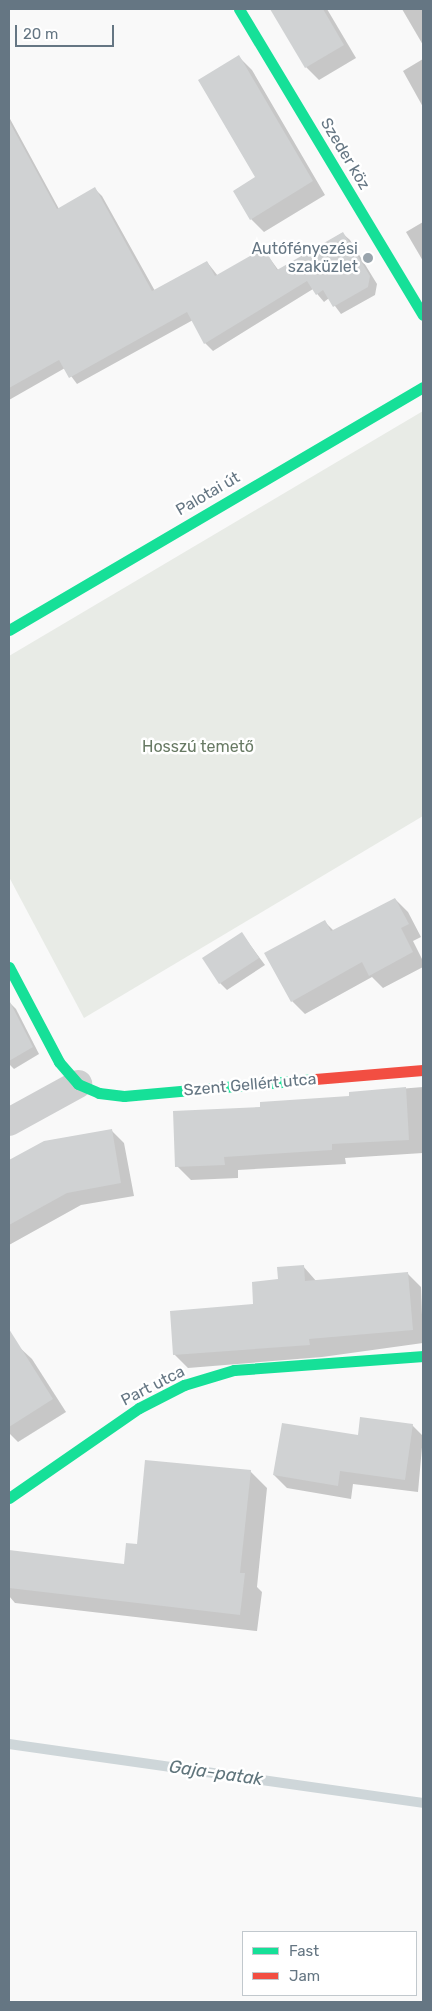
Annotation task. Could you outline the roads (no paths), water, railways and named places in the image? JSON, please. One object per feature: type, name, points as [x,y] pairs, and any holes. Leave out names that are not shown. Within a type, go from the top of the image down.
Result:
[{"type":"street","name":"Szeder köz","points":[[239,9],[423,315]]},
{"type":"street","name":"Palotai út","points":[[9,630],[423,388]]},
{"type":"street","name":"Szent Gellért utca","points":[[9,967],[59,1062],[78,1084],[99,1093],[124,1096],[423,1070]]},
{"type":"street","points":[[9,1122],[78,1084]]},
{"type":"street","name":"Part utca","points":[[9,1498],[139,1408],[184,1385],[234,1370],[423,1356]]},
{"type":"waterway","name":"Gaja-patak","points":[[9,1744],[423,1803]]},
{"type":"place","name":"Autófényezési szaküzlet","points":[[368,258]]},
{"type":"park label","name":"Hosszú temető","points":[[198,747]]}]
